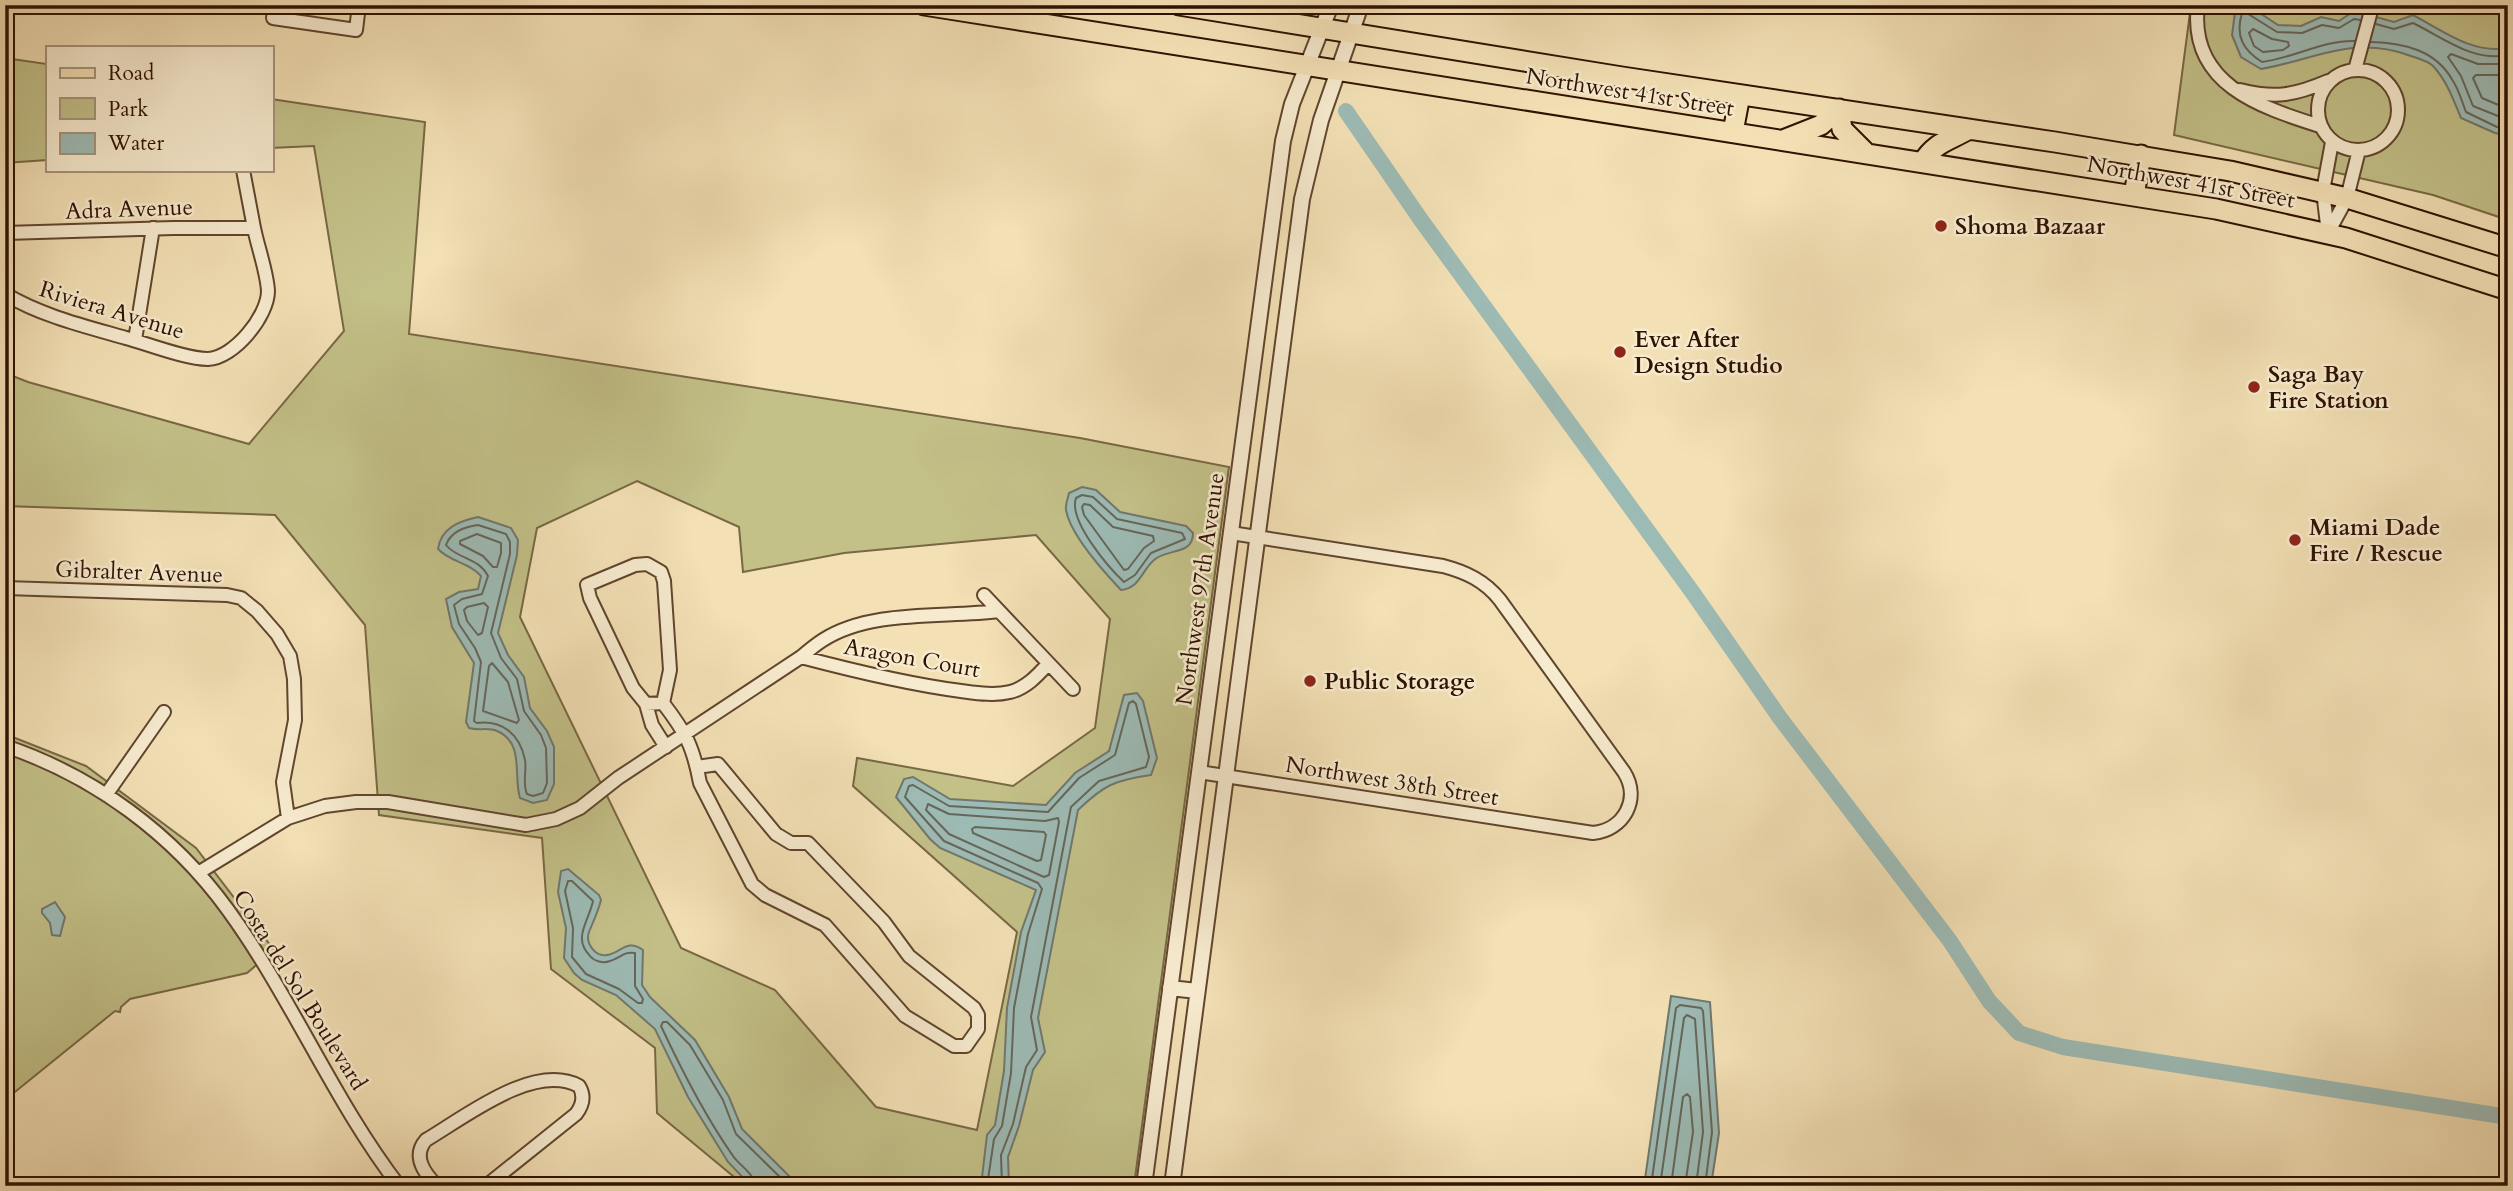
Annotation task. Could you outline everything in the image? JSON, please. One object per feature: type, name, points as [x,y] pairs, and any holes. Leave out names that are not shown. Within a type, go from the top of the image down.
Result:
[{"type":"main road","name":"Northwest 41st Street","points":[[924,5],[2249,215],[2328,233],[2508,290]]},
{"type":"main road","name":"Northwest 41st Street","points":[[1179,5],[2230,171],[2322,191],[2508,248]]},
{"type":"main road","points":[[1733,132],[1740,95]]},
{"type":"main road","points":[[1782,140],[1821,125],[1839,109]]},
{"type":"main road","points":[[1839,109],[1842,129],[1866,153]]},
{"type":"main road","points":[[1923,162],[1935,145],[1969,129]]},
{"type":"main road","points":[[2134,195],[2141,155]]},
{"type":"street","points":[[275,5],[273,18],[356,30],[359,5]]},
{"type":"street","name":"Northwest 97th Avenue","points":[[1144,1186],[1283,141],[1292,104],[1331,5]]},
{"type":"street","points":[[1172,1186],[1301,199],[1312,150],[1361,5]]},
{"type":"street","points":[[2198,5],[2196,23],[2200,48],[2230,88],[2253,102],[2320,126]]},
{"type":"street","points":[[2355,70],[2372,8]]},
{"type":"street","points":[[2230,88],[2261,95],[2297,94],[2342,73],[2368,71],[2391,86],[2397,98],[2399,111],[2396,124],[2390,136],[2380,145],[2359,150],[2341,147],[2332,142],[2320,126],[2318,103],[2331,80]]},
{"type":"street","points":[[2328,233],[2322,191],[2332,142]]},
{"type":"street","points":[[2328,233],[2347,198],[2359,150]]},
{"type":"street","points":[[243,172],[254,228]]},
{"type":"street","points":[[135,340],[153,228]]},
{"type":"street","name":"Adra Avenue","points":[[5,233],[254,228]]},
{"type":"street","name":"Riviera Avenue","points":[[5,295],[44,314],[192,357],[209,359],[225,355],[240,342],[266,304],[267,283],[254,228]]},
{"type":"street","name":"Northwest 38th Street","points":[[1199,772],[1578,831],[1600,832],[1618,823],[1629,807],[1631,794],[1629,781],[1491,590],[1467,574],[1443,566],[1231,533]]},
{"type":"street","points":[[666,747],[652,725],[646,704],[633,688],[590,598],[587,585],[635,565],[647,564],[661,572],[664,581],[670,670],[663,703],[686,733],[696,757],[697,766],[700,783],[752,884],[765,895],[825,925],[905,1016],[954,1046],[961,1048],[974,1038],[979,1022],[978,1015],[969,1003],[909,956],[884,922],[808,842],[791,843],[776,834],[718,764],[697,766]]},
{"type":"street","name":"Gibralter Avenue","points":[[5,588],[227,595],[246,601],[267,621],[282,641],[293,668],[295,720],[283,782],[288,818]]},
{"type":"street","points":[[984,595],[1073,689]]},
{"type":"street","points":[[198,873],[288,818],[325,806],[373,801],[518,825],[556,819],[580,808],[618,778],[838,632],[872,622],[999,611]]},
{"type":"street","name":"Aragon Court","points":[[802,657],[920,685],[986,693],[1006,693],[1019,689],[1032,681],[1048,664]]},
{"type":"street","points":[[646,704],[663,703]]},
{"type":"street","points":[[106,795],[164,712]]},
{"type":"street","name":"Costa del Sol Boulevard","points":[[5,746],[65,771],[106,795],[153,829],[198,873],[244,932],[371,1147],[399,1186]]},
{"type":"street","points":[[1170,988],[1198,991]]},
{"type":"street","points":[[430,1184],[419,1160],[426,1140],[525,1083],[564,1080],[579,1086],[583,1097],[581,1108],[576,1114],[486,1186]]},
{"type":"green space","points":[[2191,5],[2508,5],[2508,220],[2433,195],[2174,135]]},
{"type":"green space","points":[[5,58],[46,64],[46,160],[5,163]]},
{"type":"green space","points":[[273,99],[425,122],[409,334],[1080,438],[1229,467],[1134,1186],[745,1186],[657,1113],[655,1048],[551,969],[542,838],[379,815],[365,625],[275,515],[5,506],[5,373],[28,382],[249,444],[344,331],[314,146],[273,148]],"holes":[[[637,481],[739,527],[743,572],[844,553],[1036,535],[1110,619],[1095,728],[1013,786],[857,758],[853,786],[1017,932],[977,1130],[876,1107],[775,990],[681,948],[520,617],[537,528]]]},
{"type":"green space","points":[[5,734],[86,766],[196,848],[274,950],[247,973],[130,999],[121,1007],[120,1012],[115,1011],[5,1100]]},
{"type":"water","points":[[2236,5],[2249,6],[2278,25],[2301,26],[2321,17],[2339,21],[2354,11],[2394,22],[2413,15],[2458,40],[2482,48],[2508,48],[2508,136],[2461,118],[2446,84],[2431,64],[2388,49],[2351,48],[2261,69],[2241,57],[2232,35]]},
{"type":"water","points":[[1082,487],[1096,490],[1120,512],[1186,526],[1193,533],[1192,540],[1184,548],[1159,556],[1137,582],[1121,590],[1089,552],[1069,520],[1066,508],[1069,493]]},
{"type":"water","points":[[478,517],[511,528],[518,540],[517,555],[498,633],[508,655],[524,677],[530,708],[547,731],[554,747],[554,784],[547,800],[533,803],[520,798],[515,752],[506,736],[490,729],[469,728],[466,722],[474,663],[452,627],[446,599],[459,592],[478,589],[481,576],[438,549],[443,536],[452,527]]},
{"type":"water","points":[[1137,693],[1143,701],[1157,758],[1151,775],[1111,785],[1078,810],[1038,1018],[1045,1052],[1033,1070],[1008,1157],[1009,1185],[981,1186],[987,1135],[995,1125],[1004,1071],[1007,1008],[1021,932],[1036,890],[940,848],[896,797],[904,779],[913,777],[950,799],[1046,805],[1075,773],[1109,751],[1124,695]]},
{"type":"water","points":[[568,869],[599,895],[601,900],[588,936],[592,948],[603,955],[633,945],[643,950],[642,985],[650,997],[695,1040],[729,1097],[742,1129],[802,1186],[751,1186],[728,1162],[688,1097],[655,1029],[616,995],[582,980],[574,973],[564,958],[566,928],[558,892],[561,871]]},
{"type":"water","points":[[55,902],[65,917],[60,936],[52,935],[50,923],[42,913],[42,909]]},
{"type":"water","points":[[1671,996],[1710,1002],[1719,1133],[1711,1186],[1644,1186]]},
{"type":"waterway","points":[[1346,111],[1421,220],[1693,593],[1780,718],[1950,941],[1989,1001],[2019,1033],[2063,1047],[2508,1117]]},
{"type":"place","name":"Shoma Bazaar","points":[[1941,226]]},
{"type":"place","name":"Ever After Design Studio","points":[[1620,352]]},
{"type":"place","name":"Saga Bay Fire Station","points":[[2254,387]]},
{"type":"place","name":"Miami Dade Fire / Rescue","points":[[2295,540]]},
{"type":"place","name":"Public Storage","points":[[1310,681]]}]
